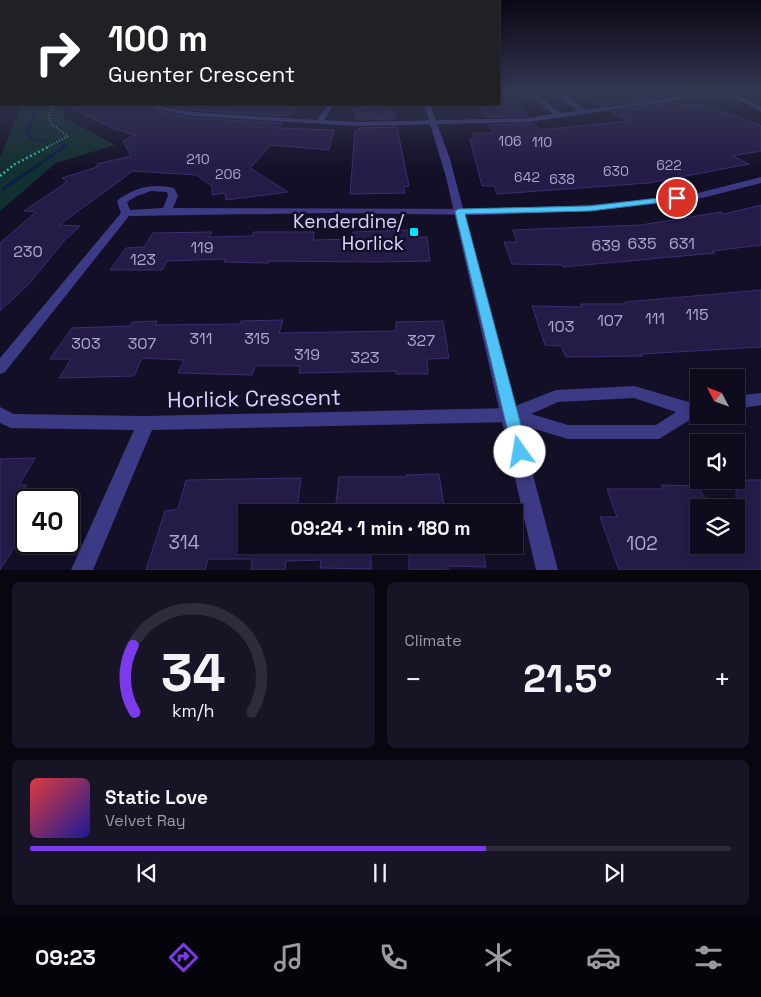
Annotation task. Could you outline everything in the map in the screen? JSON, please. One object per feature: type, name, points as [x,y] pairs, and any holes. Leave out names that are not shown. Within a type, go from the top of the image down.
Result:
[{"type":"street","points":[[249,119],[358,124],[540,119]]},
{"type":"street","points":[[433,119],[512,415],[547,570]]},
{"type":"street","points":[[0,368],[126,213],[168,211],[459,211],[590,208],[694,196],[761,180]]},
{"type":"street","points":[[126,213],[122,201],[133,192],[156,187],[171,190],[173,196],[168,211]]},
{"type":"street","points":[[512,415],[556,396],[634,392],[690,409]]},
{"type":"street","points":[[745,402],[761,399]]},
{"type":"street","points":[[512,415],[568,432],[659,432],[690,413]]},
{"type":"street","name":"Horlick Crescent","points":[[0,414],[11,421],[146,424],[512,415]]},
{"type":"street","points":[[82,570],[146,424]]},
{"type":"path","points":[[0,176],[16,164],[66,139],[68,136],[50,126],[48,119]]},
{"type":"green space","points":[[16,119],[66,119],[115,145],[56,163],[0,211],[0,157]]},
{"type":"water","points":[[30,119],[34,119],[29,134],[39,139],[65,143],[68,146],[0,193],[3,187],[63,146],[59,143],[34,140],[25,134]]},
{"type":"building","points":[[93,119],[203,119],[282,123],[279,128],[334,130],[329,150],[271,145],[250,168],[288,192],[226,200],[225,193],[212,195],[212,186],[196,175],[133,171],[59,225],[80,226],[64,241],[29,284],[0,311],[0,243],[36,212],[24,211],[67,182],[62,178],[97,167],[97,164],[131,156],[123,141],[135,135],[115,129]]},
{"type":"building","points":[[357,119],[396,119],[357,120]]},
{"type":"building","points":[[623,119],[742,119],[761,126],[761,151],[732,156],[749,164],[649,183],[497,194],[494,186],[482,186],[470,139],[475,139],[473,133],[494,133],[489,125],[534,123],[540,130],[628,121]]},
{"type":"building","points":[[397,127],[409,186],[404,187],[405,193],[350,194],[355,130],[359,130],[359,128]]},
{"type":"building","points":[[761,205],[761,245],[712,251],[715,253],[563,267],[562,265],[512,264],[504,242],[517,242],[513,230],[641,225],[721,212],[724,214]]},
{"type":"building","points":[[408,230],[408,237],[427,237],[430,261],[224,262],[226,259],[167,261],[162,270],[110,270],[126,248],[144,247],[153,233],[212,232],[209,237],[252,236],[254,232],[314,232],[313,240],[352,239],[353,232]]},
{"type":"building","points":[[761,290],[761,347],[641,354],[643,356],[566,357],[561,346],[545,345],[532,306],[582,307],[581,304],[626,304],[625,302]]},
{"type":"building","points":[[283,320],[279,333],[396,331],[396,322],[443,321],[449,358],[427,359],[428,374],[396,374],[396,371],[299,373],[300,366],[255,366],[252,375],[178,373],[184,360],[142,358],[134,376],[59,378],[71,359],[50,359],[72,328],[130,326],[132,322],[157,321],[155,325],[240,324],[241,321]]},
{"type":"building","points":[[35,458],[19,485],[26,485],[26,489],[15,489],[15,546],[0,570],[0,459]]},
{"type":"building","points":[[439,474],[444,504],[336,504],[339,477],[407,477],[406,475]]},
{"type":"building","points":[[301,478],[298,504],[238,504],[238,554],[371,554],[371,569],[320,568],[321,560],[286,561],[285,570],[251,570],[252,559],[208,559],[205,570],[146,570],[165,511],[178,509],[186,480]]},
{"type":"building","points":[[745,480],[761,480],[761,570],[619,570],[600,517],[617,517],[607,489],[663,489],[661,485],[690,486],[690,489],[700,489],[705,499],[690,499],[690,554],[745,554],[745,499],[736,499],[736,489],[745,489]]},
{"type":"building","points":[[409,554],[484,554],[486,567],[448,566],[448,570],[409,570]]},
{"type":"place","name":"Kenderdine/ Horlick","points":[[414,232]]},
{"type":"route","points":[[520,452],[459,211],[482,212],[590,208],[677,198]]}]
